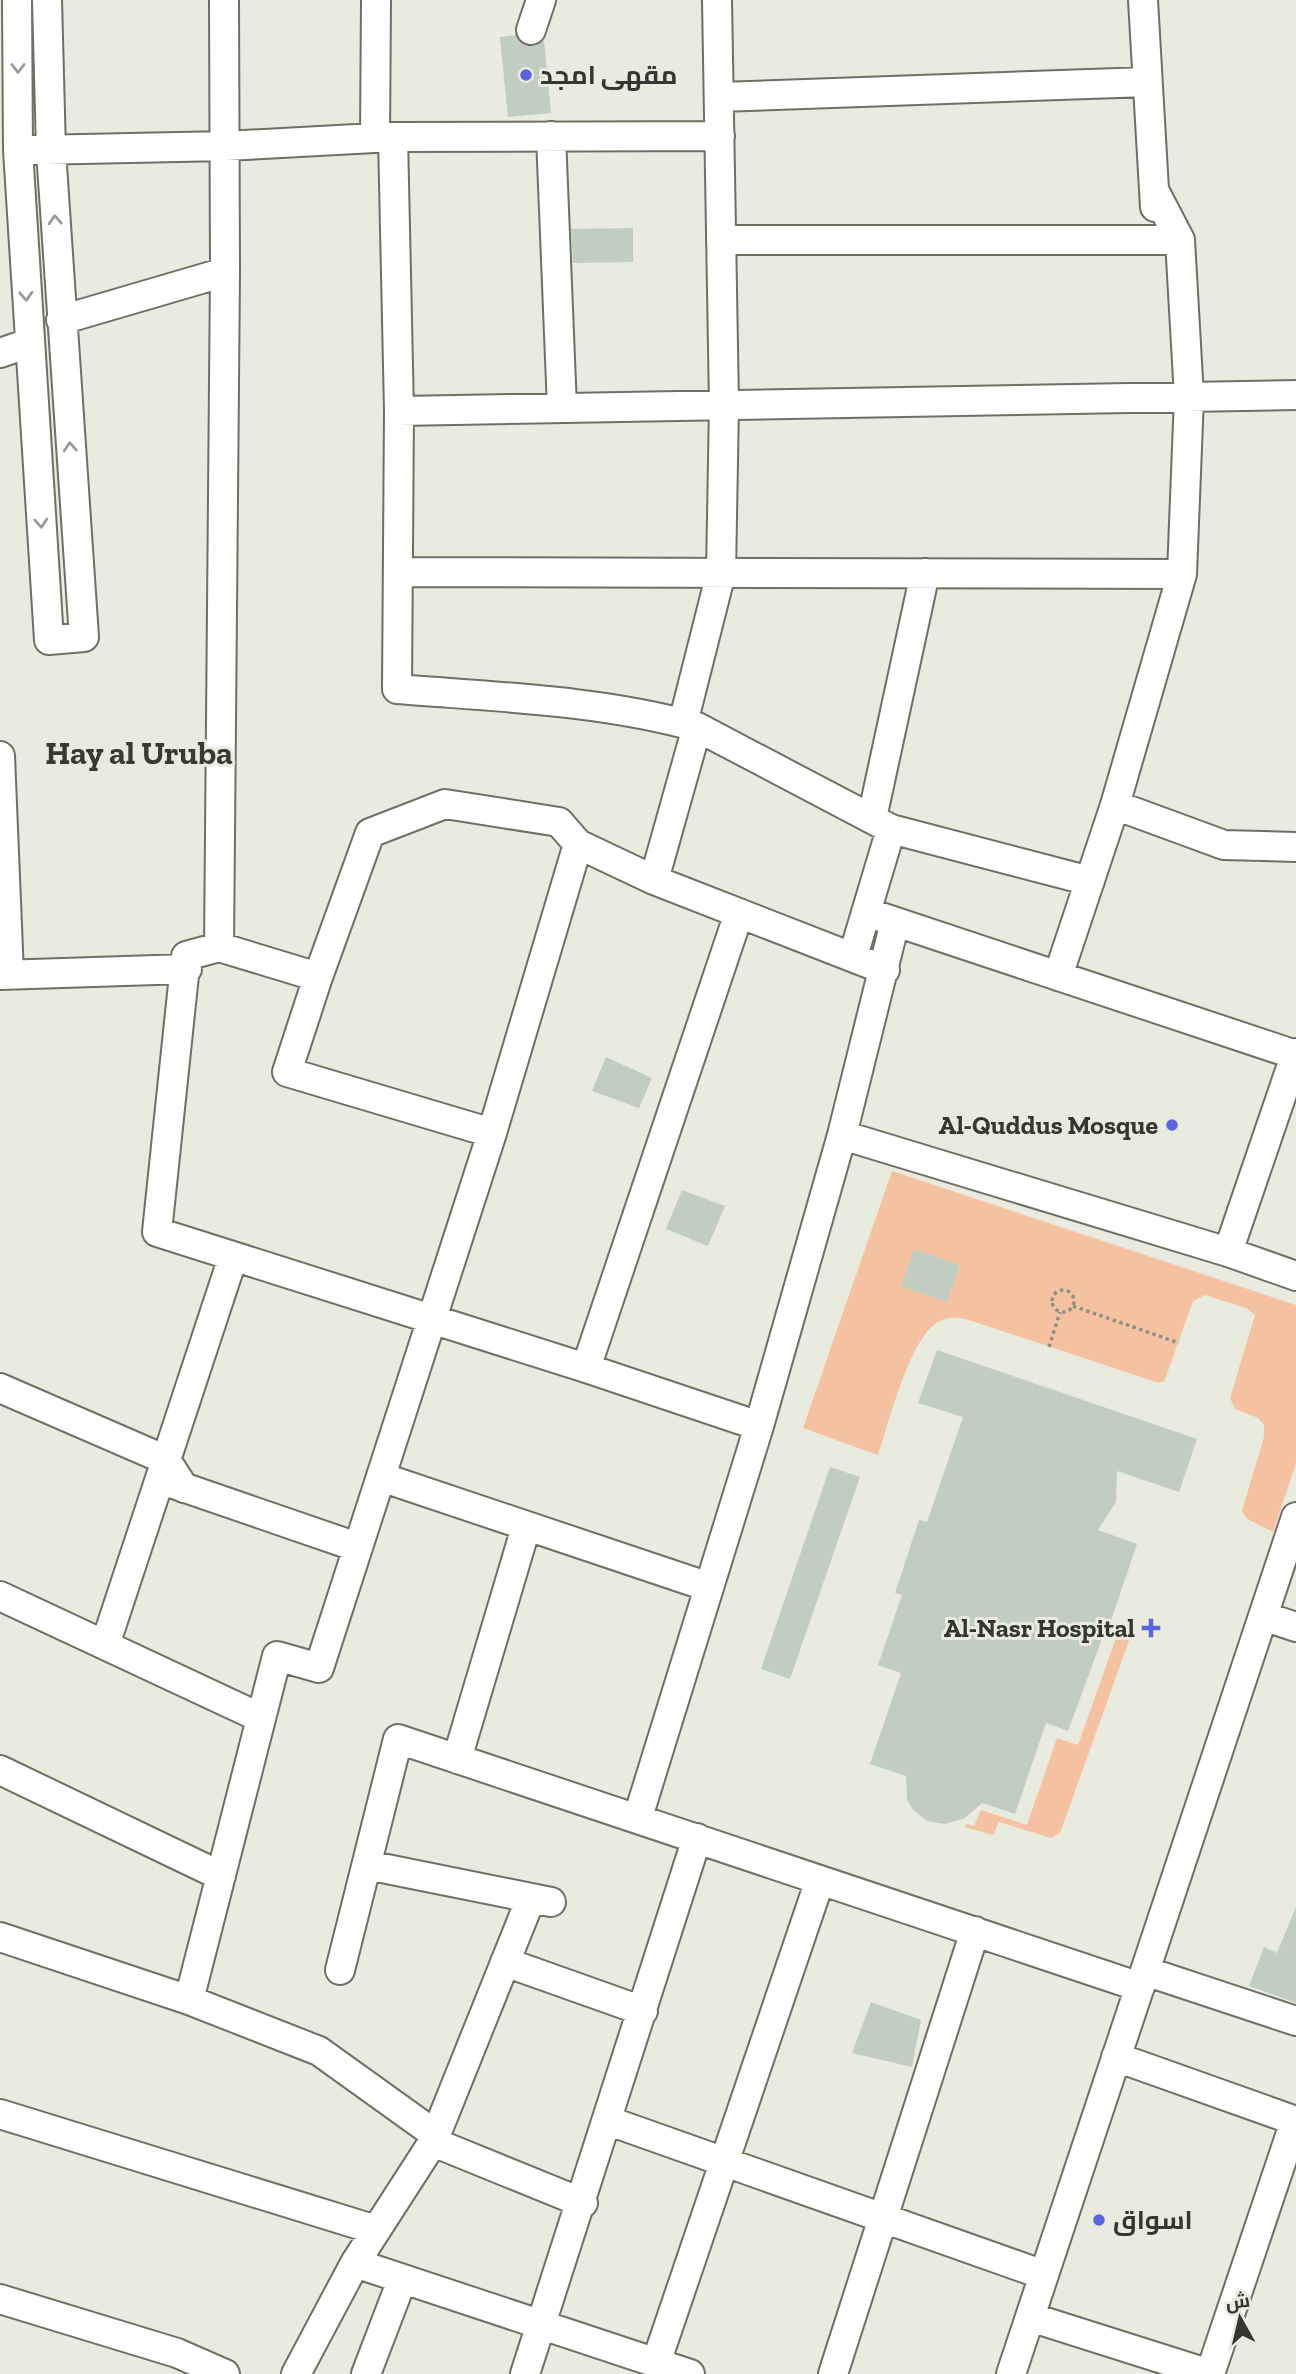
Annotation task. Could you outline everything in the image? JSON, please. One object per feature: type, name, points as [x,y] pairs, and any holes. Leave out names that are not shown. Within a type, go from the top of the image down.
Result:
[{"type":"street","points":[[17,0],[9,150],[12,264],[29,343],[49,640],[84,637],[51,150],[47,0]]},
{"type":"street","points":[[219,947],[226,146],[224,0]]},
{"type":"street","points":[[376,0],[399,411],[400,572],[397,689],[597,707],[690,725],[882,824],[1090,881]]},
{"type":"street","points":[[531,30],[541,0]]},
{"type":"street","points":[[654,880],[690,725],[721,573],[724,405],[718,0]]},
{"type":"street","points":[[1058,976],[1115,805],[1182,574],[1189,397],[1168,240],[1154,190],[1143,0]]},
{"type":"street","points":[[719,97],[1147,82]]},
{"type":"street","points":[[551,135],[562,408]]},
{"type":"street","points":[[9,150],[226,146],[384,138],[720,136]]},
{"type":"street","points":[[721,240],[1168,240]]},
{"type":"street","points":[[61,320],[225,272]]},
{"type":"street","points":[[0,353],[29,343]]},
{"type":"street","points":[[399,411],[1296,395]]},
{"type":"street","points":[[400,572],[1182,574]]},
{"type":"street","points":[[853,956],[866,912],[925,573]]},
{"type":"street","points":[[0,756],[5,974],[187,969]]},
{"type":"street","points":[[492,1133],[287,1072],[370,833],[445,804],[559,822],[578,844],[654,880],[885,970]]},
{"type":"street","points":[[1115,805],[1224,845],[1295,840]]},
{"type":"street","points":[[189,2000],[276,1657],[319,1668],[492,1133],[578,844]]},
{"type":"street","points":[[866,912],[1296,1054],[1228,1252]]},
{"type":"street","points":[[586,1368],[739,913]]},
{"type":"street","points":[[638,1817],[759,1426],[842,1135],[895,922]]},
{"type":"street","points":[[318,977],[219,947],[186,956],[187,969],[157,1232],[586,1368],[759,1426]]},
{"type":"street","points":[[842,1135],[1228,1252],[1296,1276]]},
{"type":"street","points":[[105,1645],[170,1476],[233,1257]]},
{"type":"street","points":[[0,1388],[170,1476],[357,1547]]},
{"type":"street","points":[[381,1477],[709,1587]]},
{"type":"street","points":[[1011,2374],[1296,1517]]},
{"type":"street","points":[[457,1759],[526,1527]]},
{"type":"street","points":[[0,1596],[259,1717]]},
{"type":"street","points":[[1263,1616],[1296,1627]]},
{"type":"street","points":[[340,1970],[398,1739],[975,1931],[1296,2021]]},
{"type":"street","points":[[0,1770],[221,1875]]},
{"type":"street","points":[[526,2374],[698,1838]]},
{"type":"street","points":[[296,2374],[355,2263],[435,2139],[505,1962],[541,1900],[367,1866]]},
{"type":"street","points":[[656,2363],[722,2161],[820,1880]]},
{"type":"street","points":[[833,2374],[975,1931]]},
{"type":"street","points":[[0,1937],[189,2000],[319,2051],[435,2139],[583,2203]]},
{"type":"street","points":[[505,1962],[643,2011]]},
{"type":"street","points":[[1030,2316],[1210,2374],[1296,2121],[1116,2057]]},
{"type":"street","points":[[0,2114],[376,2230]]},
{"type":"street","points":[[609,2121],[1044,2275]]},
{"type":"street","points":[[355,2263],[686,2373]]},
{"type":"street","points":[[366,2374],[402,2280]]},
{"type":"street","points":[[0,2299],[177,2353],[225,2374]]},
{"type":"path","points":[[1056,1292],[1070,1292],[1074,1299],[1073,1306],[1068,1311],[1060,1312],[1052,1301],[1056,1292]]},
{"type":"path","points":[[1073,1306],[1179,1343]]},
{"type":"path","points":[[1049,1347],[1060,1312]]},
{"type":"shaded area","points":[[892,1171],[1296,1305],[1296,1463],[1273,1532],[1247,1519],[1242,1511],[1264,1437],[1264,1425],[1258,1418],[1235,1409],[1230,1398],[1255,1315],[1246,1308],[1205,1295],[1193,1301],[1164,1382],[1156,1382],[972,1321],[948,1318],[929,1329],[919,1343],[902,1381],[878,1455],[803,1428]]},
{"type":"shaded area","points":[[1117,1635],[1130,1638],[1060,1833],[1051,1838],[999,1822],[993,1835],[965,1827],[966,1824],[974,1826],[981,1810],[1027,1825],[1057,1738],[1078,1745]]},
{"type":"building","name":"مقهى امجد","points":[[516,35],[526,46],[535,46],[544,40],[551,113],[508,117],[500,37]]},
{"type":"building","points":[[633,228],[633,262],[573,263],[571,229]]},
{"type":"building","points":[[606,1057],[652,1078],[639,1108],[592,1091]]},
{"type":"building","points":[[682,1190],[725,1206],[708,1246],[666,1229]]},
{"type":"building","points":[[914,1249],[960,1265],[947,1302],[901,1286]]},
{"type":"building","points":[[937,1350],[1197,1439],[1179,1492],[1117,1471],[1116,1502],[1098,1530],[1137,1544],[1111,1621],[1109,1620],[1068,1731],[1046,1723],[1015,1814],[982,1803],[965,1818],[945,1824],[927,1821],[913,1810],[907,1799],[906,1776],[870,1764],[901,1673],[878,1665],[902,1595],[895,1593],[919,1520],[927,1522],[963,1417],[918,1403]]},
{"type":"building","points":[[830,1467],[860,1477],[790,1679],[761,1669]]},
{"type":"building","points":[[1296,1907],[1296,2003],[1249,1986],[1264,1947],[1277,1953]]},
{"type":"building","points":[[871,2002],[921,2020],[912,2067],[852,2053]]},
{"type":"place","name":"مقهى امجد","points":[[526,75]]},
{"type":"place","name":"Al-Quddus Mosque","points":[[1172,1125]]},
{"type":"place","name":"Al-Nasr Hospital","points":[[1151,1628]]},
{"type":"place","name":"اسواق","points":[[1099,2220]]},
{"type":"district","name":"Hay al Uruba","points":[[139,752]]}]
